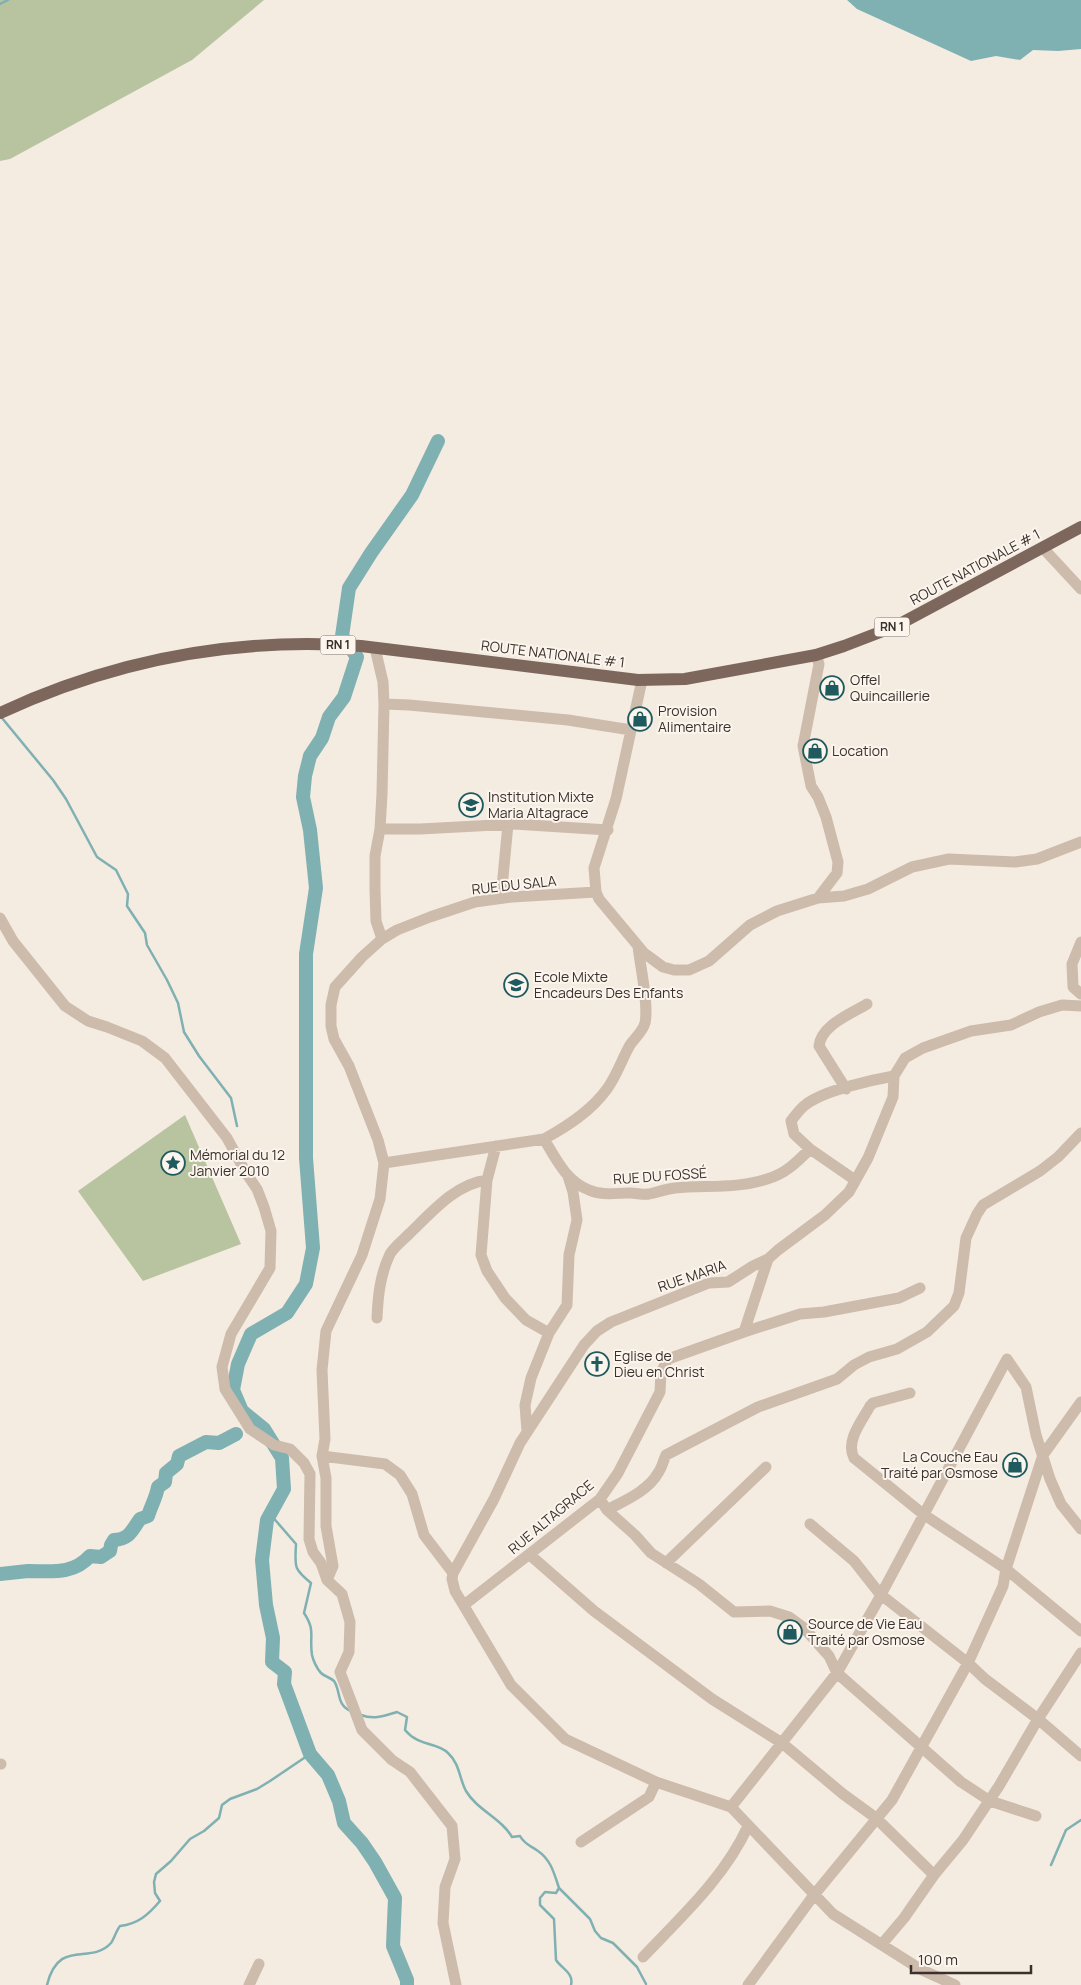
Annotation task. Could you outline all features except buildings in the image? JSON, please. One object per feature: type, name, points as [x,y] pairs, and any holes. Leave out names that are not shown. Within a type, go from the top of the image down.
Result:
[{"type":"main road","name":"ROUTE NATIONALE # 1","points":[[0,713],[65,686],[125,668],[192,653],[266,644],[319,643],[642,680],[685,679],[816,655],[862,640],[896,626],[1081,527]]},
{"type":"street","points":[[1043,548],[1080,587]]},
{"type":"street","points":[[375,648],[383,682],[384,704],[380,829],[375,856],[376,921],[382,939]]},
{"type":"street","points":[[816,655],[819,664],[803,746],[811,786],[818,797],[826,817],[838,862],[837,873],[818,898]]},
{"type":"street","points":[[642,680],[616,799],[608,830],[594,868],[596,892],[599,899],[638,946],[663,967],[674,970],[689,970],[709,960],[750,925],[777,911],[818,898],[844,896],[868,889],[912,867],[949,859],[1015,862],[1037,859],[1081,842]]},
{"type":"street","points":[[384,704],[550,718],[631,730]]},
{"type":"street","points":[[380,829],[420,830],[508,824],[608,830]]},
{"type":"street","points":[[501,898],[508,824]]},
{"type":"street","name":"RUE DU SALA","points":[[384,1163],[349,1066],[334,1038],[330,1026],[331,1005],[335,987],[362,957],[382,939],[397,930],[474,902],[501,898],[596,892]]},
{"type":"street","points":[[0,918],[13,941],[65,1006],[88,1021],[142,1041],[165,1058],[227,1138],[257,1189],[271,1230],[270,1268],[231,1334],[222,1367],[225,1388],[250,1429],[274,1445],[290,1449],[304,1463],[310,1474],[309,1539],[313,1552],[321,1562],[327,1580],[342,1594],[350,1622],[349,1652],[340,1672],[362,1730],[392,1760],[410,1772],[452,1826],[455,1859],[445,1887],[443,1923],[456,1985]]},
{"type":"street","points":[[1081,942],[1072,964],[1072,987],[1081,994]]},
{"type":"street","points":[[327,1580],[333,1566],[326,1526],[326,1478],[322,1456],[325,1439],[322,1370],[326,1331],[362,1255],[380,1199],[384,1163],[544,1139],[564,1128],[584,1113],[606,1089],[630,1046],[645,1025],[646,1013],[638,946]]},
{"type":"street","points":[[846,1089],[819,1046],[820,1040],[823,1033],[839,1021],[868,1004]]},
{"type":"street","points":[[855,1180],[810,1149],[794,1134],[791,1121],[804,1106],[818,1097],[874,1079],[894,1076],[905,1058],[923,1048],[971,1032],[1011,1025],[1062,1005],[1081,1006]]},
{"type":"street","name":"RUE MARIA","points":[[453,1572],[494,1499],[520,1443],[584,1345],[605,1325],[709,1283],[728,1282],[768,1259],[825,1215],[849,1192],[868,1158],[893,1097],[894,1076]]},
{"type":"street","points":[[607,1510],[630,1498],[651,1482],[658,1473],[666,1455],[758,1407],[837,1379],[861,1361],[897,1349],[927,1332],[954,1306],[959,1293],[966,1238],[977,1214],[984,1206],[1040,1171],[1058,1157],[1081,1133]]},
{"type":"street","name":"RUE DU FOSSÉ","points":[[544,1139],[562,1170],[577,1183],[589,1190],[605,1194],[647,1194],[675,1188],[707,1188],[748,1184],[767,1179],[790,1169],[810,1149]]},
{"type":"street","points":[[496,1146],[487,1180],[481,1255],[487,1271],[505,1298],[526,1320],[550,1333]]},
{"type":"street","points":[[528,1431],[525,1405],[531,1378],[550,1333],[567,1305],[569,1255],[577,1220],[573,1192],[567,1174]]},
{"type":"street","points":[[377,1318],[381,1280],[391,1252],[441,1203],[466,1186],[477,1181],[487,1180]]},
{"type":"street","points":[[744,1332],[768,1259]]},
{"type":"street","points":[[744,1332],[800,1314],[824,1312],[899,1298],[920,1288]]},
{"type":"street","name":"RUE ALTAGRACE","points":[[464,1605],[600,1499],[618,1472],[660,1392],[661,1372],[668,1359],[744,1332]]},
{"type":"street","points":[[730,1808],[836,1673],[1007,1359],[1026,1387],[1036,1434],[1050,1480],[1061,1504],[1081,1529]]},
{"type":"street","points":[[910,1393],[873,1403],[870,1406],[851,1441],[850,1452],[854,1458],[923,1514],[1006,1569],[1081,1632]]},
{"type":"street","points":[[748,1985],[814,1895],[892,1800],[968,1663],[1003,1586],[1006,1569],[1043,1455],[1081,1402]]},
{"type":"street","points":[[322,1456],[385,1464],[400,1475],[412,1494],[424,1535],[453,1572],[452,1580],[454,1586],[511,1684],[565,1739],[656,1782],[730,1808],[834,1914],[920,1969],[955,1985]]},
{"type":"street","points":[[666,1563],[766,1467]]},
{"type":"street","points":[[600,1499],[607,1510],[635,1535],[651,1553],[699,1584],[734,1612],[770,1611],[789,1617],[804,1628],[829,1656],[836,1673],[961,1782],[990,1801],[1036,1816]]},
{"type":"street","points":[[810,1524],[854,1561],[880,1594],[1081,1756]]},
{"type":"street","points":[[530,1555],[594,1612],[712,1699],[782,1743],[843,1794],[876,1818],[934,1875]]},
{"type":"street","points":[[882,1944],[963,1840],[990,1801],[1038,1720],[1081,1653]]},
{"type":"street","points":[[581,1842],[649,1797],[656,1782]]},
{"type":"street","points":[[643,1957],[706,1889],[738,1848],[748,1826]]},
{"type":"street","points":[[249,1985],[259,1964]]},
{"type":"green space","points":[[0,0],[264,0],[192,60],[10,159],[0,161]]},
{"type":"green space","points":[[185,1115],[241,1244],[143,1281],[78,1191]]},
{"type":"water","points":[[847,0],[1081,0],[1081,49],[1058,51],[1033,50],[1020,60],[996,56],[971,61],[857,9]]},
{"type":"waterway","points":[[0,4],[8,0]]},
{"type":"waterway","points":[[407,1985],[407,1980],[393,1946],[395,1898],[375,1862],[362,1843],[344,1823],[339,1801],[328,1775],[310,1754],[284,1684],[285,1672],[272,1662],[273,1638],[266,1605],[262,1560],[267,1520],[284,1489],[282,1458],[264,1429],[242,1411],[233,1390],[238,1364],[251,1334],[287,1313],[306,1284],[313,1248],[306,1158],[306,954],[316,888],[310,830],[303,797],[305,776],[310,756],[322,738],[329,717],[344,697],[357,657],[342,636],[349,588],[412,495],[438,441]]},
{"type":"waterway","points":[[2,718],[53,780],[66,799],[97,857],[116,870],[128,894],[127,906],[145,933],[147,945],[178,1003],[184,1032],[199,1056],[231,1098],[237,1126]]},
{"type":"waterway","points":[[0,1574],[28,1571],[61,1571],[76,1566],[90,1556],[101,1557],[110,1551],[114,1540],[127,1536],[140,1519],[148,1516],[158,1487],[165,1482],[166,1473],[177,1464],[179,1456],[206,1442],[219,1443],[236,1434]]},
{"type":"waterway","points":[[270,1514],[296,1544],[296,1566],[301,1574],[311,1583],[304,1613],[310,1624],[311,1648],[314,1662],[321,1673],[334,1681],[341,1702],[351,1711]]},
{"type":"waterway","points":[[361,1715],[375,1717],[397,1712],[407,1717],[405,1730],[410,1735],[422,1742],[439,1747],[452,1757],[466,1791],[476,1804],[502,1824],[512,1837],[520,1836],[546,1858],[552,1867],[559,1888],[556,1893],[545,1892],[540,1898],[540,1905],[554,1919],[556,1960],[571,1977],[571,1985]]},
{"type":"waterway","points":[[47,1985],[52,1970],[59,1961],[67,1957],[94,1953],[103,1949],[111,1943],[120,1926],[137,1921],[151,1911],[160,1901],[155,1893],[154,1882],[156,1874],[171,1861],[190,1839],[204,1831],[219,1818],[222,1805],[230,1799],[257,1789],[310,1754]]},
{"type":"waterway","points":[[1051,1865],[1066,1830],[1081,1820]]},
{"type":"waterway","points":[[559,1888],[590,1919],[595,1931],[601,1938],[613,1943],[637,1967],[646,1984]]},
{"type":"place","name":"Offel Quincaillerie","points":[[832,688]]},
{"type":"place","name":"Provision Alimentaire","points":[[640,719]]},
{"type":"place","name":"Location","points":[[815,751]]},
{"type":"place","name":"Institution Mixte Maria Altagrace","points":[[471,805]]},
{"type":"place","name":"Ecole Mixte Encadeurs Des Enfants","points":[[516,985]]},
{"type":"place","name":"Mémorial du 12 Janvier 2010","points":[[173,1163]]},
{"type":"place","name":"Eglise de Dieu en Christ","points":[[597,1364]]},
{"type":"place","name":"La Couche Eau Traité par Osmose","points":[[1015,1465]]},
{"type":"place","name":"Source de Vie Eau Traité par Osmose","points":[[790,1632]]}]
